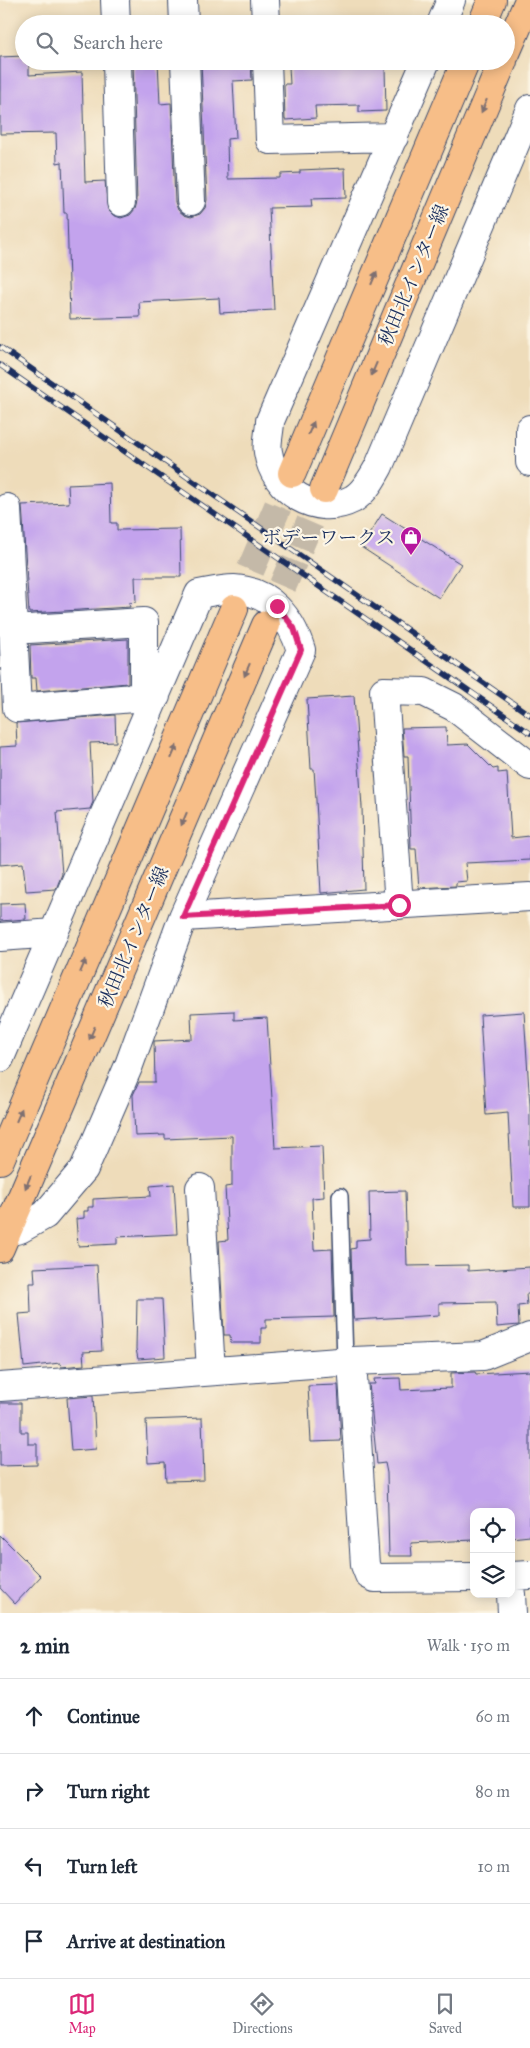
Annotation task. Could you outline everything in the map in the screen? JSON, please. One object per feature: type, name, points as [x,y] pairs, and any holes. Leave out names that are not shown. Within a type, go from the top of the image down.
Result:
[{"type":"main road","points":[[486,15],[492,0]]},
{"type":"main road","points":[[515,32],[529,0]]},
{"type":"main road","name":"秋田北インター線","points":[[292,473],[462,70]]},
{"type":"main road","name":"秋田北インター線","points":[[324,489],[499,70]]},
{"type":"main road","name":"秋田北インター線","points":[[0,1160],[234,609]]},
{"type":"main road","name":"秋田北インター線","points":[[4,1240],[266,625]]},
{"type":"street","points":[[115,0],[116,15]]},
{"type":"street","points":[[183,0],[184,15]]},
{"type":"street","points":[[265,0],[266,15]]},
{"type":"street","points":[[445,15],[451,0]]},
{"type":"street","points":[[117,70],[121,202]]},
{"type":"street","points":[[185,70],[191,201]]},
{"type":"street","points":[[267,70],[270,140],[394,137]]},
{"type":"street","points":[[422,70],[270,421],[268,451],[277,480],[291,494],[307,502],[330,506],[354,498],[369,484],[380,466],[530,109]]},
{"type":"street","points":[[530,429],[530,462]]},
{"type":"street","points":[[6,508],[12,630],[8,701],[17,708],[150,697]]},
{"type":"street","points":[[0,1058],[54,933],[150,697],[199,594],[232,589],[252,591],[277,606],[294,628],[301,650],[183,917],[129,1065],[84,1168],[45,1215],[4,1240]]},
{"type":"street","points":[[12,630],[144,622],[150,697]]},
{"type":"street","points":[[399,905],[384,691],[424,692],[454,707],[530,766]]},
{"type":"street","points":[[183,917],[530,897]]},
{"type":"street","points":[[0,937],[54,933]]},
{"type":"street","points":[[200,1188],[211,1371]]},
{"type":"street","points":[[0,1387],[349,1361],[488,1355],[530,1337]]},
{"type":"street","points":[[349,1361],[365,1565],[369,1575],[375,1578],[470,1577]]},
{"type":"street","points":[[515,1576],[530,1575]]},
{"type":"street","points":[[511,1598],[512,1613]]},
{"type":"lane","points":[[340,1196],[349,1361]]},
{"type":"building","points":[[15,56],[15,70],[29,70],[29,75],[82,72],[85,182],[105,181],[108,210],[113,215],[121,218],[130,215],[135,209],[137,202],[133,70],[158,70],[160,104],[171,103],[175,202],[178,210],[184,215],[191,217],[200,214],[205,208],[207,200],[201,70],[251,70],[252,80],[233,81],[236,138],[227,139],[228,179],[280,178],[280,174],[300,173],[300,170],[345,168],[346,198],[311,199],[312,207],[269,208],[274,310],[220,313],[219,298],[139,302],[140,317],[70,319],[67,213],[64,213],[62,162],[57,163],[56,133],[0,134],[0,57]]},
{"type":"building","points":[[289,70],[385,70],[386,111],[359,112],[359,105],[315,106],[316,118],[285,120],[284,84],[290,84]]},
{"type":"building","points":[[110,483],[111,523],[117,523],[117,530],[180,529],[181,577],[135,577],[136,602],[129,603],[130,607],[29,613],[22,505],[69,503],[68,485]]},
{"type":"building","name":"ボデーワークス","points":[[382,514],[461,564],[439,598],[361,547]]},
{"type":"building","points":[[128,639],[128,683],[37,691],[36,678],[31,678],[30,645]]},
{"type":"building","points":[[354,696],[362,807],[364,889],[321,893],[314,769],[311,769],[307,699]]},
{"type":"building","points":[[115,715],[116,742],[90,743],[93,802],[90,809],[57,812],[62,874],[56,889],[26,891],[23,863],[0,865],[0,747],[17,746],[16,723]]},
{"type":"building","points":[[446,727],[447,745],[468,744],[493,769],[498,768],[498,773],[507,772],[511,838],[530,836],[530,860],[465,863],[467,881],[456,882],[456,886],[419,888],[416,849],[411,849],[408,756],[404,756],[402,728]]},
{"type":"building","points":[[25,903],[26,919],[0,921],[0,904]]},
{"type":"building","points":[[234,1011],[234,1020],[267,1018],[275,1148],[322,1146],[324,1197],[312,1198],[314,1250],[332,1249],[334,1317],[266,1319],[266,1328],[261,1328],[261,1343],[231,1343],[230,1335],[224,1335],[219,1241],[228,1240],[225,1187],[232,1186],[232,1136],[165,1139],[165,1135],[135,1136],[133,1095],[139,1082],[155,1082],[154,1041],[192,1039],[191,1013]]},
{"type":"building","points":[[524,1012],[530,1106],[530,1207],[513,1207],[508,1113],[486,1115],[480,1015]]},
{"type":"building","points":[[174,1184],[177,1234],[117,1237],[117,1244],[78,1246],[76,1219],[84,1218],[84,1211],[88,1211],[88,1207],[93,1207],[93,1199],[151,1196],[150,1186]]},
{"type":"building","points":[[405,1191],[407,1266],[468,1265],[468,1271],[530,1267],[530,1294],[526,1294],[527,1305],[518,1306],[519,1325],[497,1327],[496,1302],[439,1303],[439,1315],[355,1320],[353,1317],[351,1249],[356,1248],[356,1240],[370,1239],[369,1192]]},
{"type":"building","points":[[97,1265],[102,1351],[83,1352],[84,1365],[61,1367],[60,1363],[24,1367],[19,1314],[31,1313],[30,1283],[35,1283],[34,1268]]},
{"type":"building","points":[[137,1299],[162,1299],[165,1357],[138,1359],[136,1349]]},
{"type":"building","points":[[530,1371],[530,1536],[515,1538],[515,1508],[470,1508],[470,1540],[411,1543],[412,1556],[389,1556],[387,1473],[385,1463],[377,1464],[369,1384],[375,1384],[374,1379],[400,1378],[401,1390],[451,1388],[451,1373],[475,1372],[476,1374]]},
{"type":"building","points":[[338,1385],[341,1441],[311,1442],[308,1386]]},
{"type":"building","points":[[93,1396],[96,1449],[71,1451],[67,1398]]},
{"type":"building","points":[[0,1403],[21,1403],[21,1432],[28,1432],[28,1444],[37,1444],[37,1465],[0,1466]]},
{"type":"building","points":[[202,1418],[204,1480],[166,1481],[165,1462],[148,1463],[146,1420]]},
{"type":"building","points":[[0,1535],[41,1576],[15,1604],[0,1588]]},
{"type":"tunnel","points":[[234,609],[292,473]]},
{"type":"tunnel","points":[[266,625],[324,489]]},
{"type":"railway","points":[[0,347],[530,715]]},
{"type":"railway","points":[[0,365],[530,733]]},
{"type":"place","name":"ボデーワークス","points":[[411,556]]},
{"type":"route","points":[[277,606],[294,628],[301,650],[221,835],[183,917],[399,905]]}]
